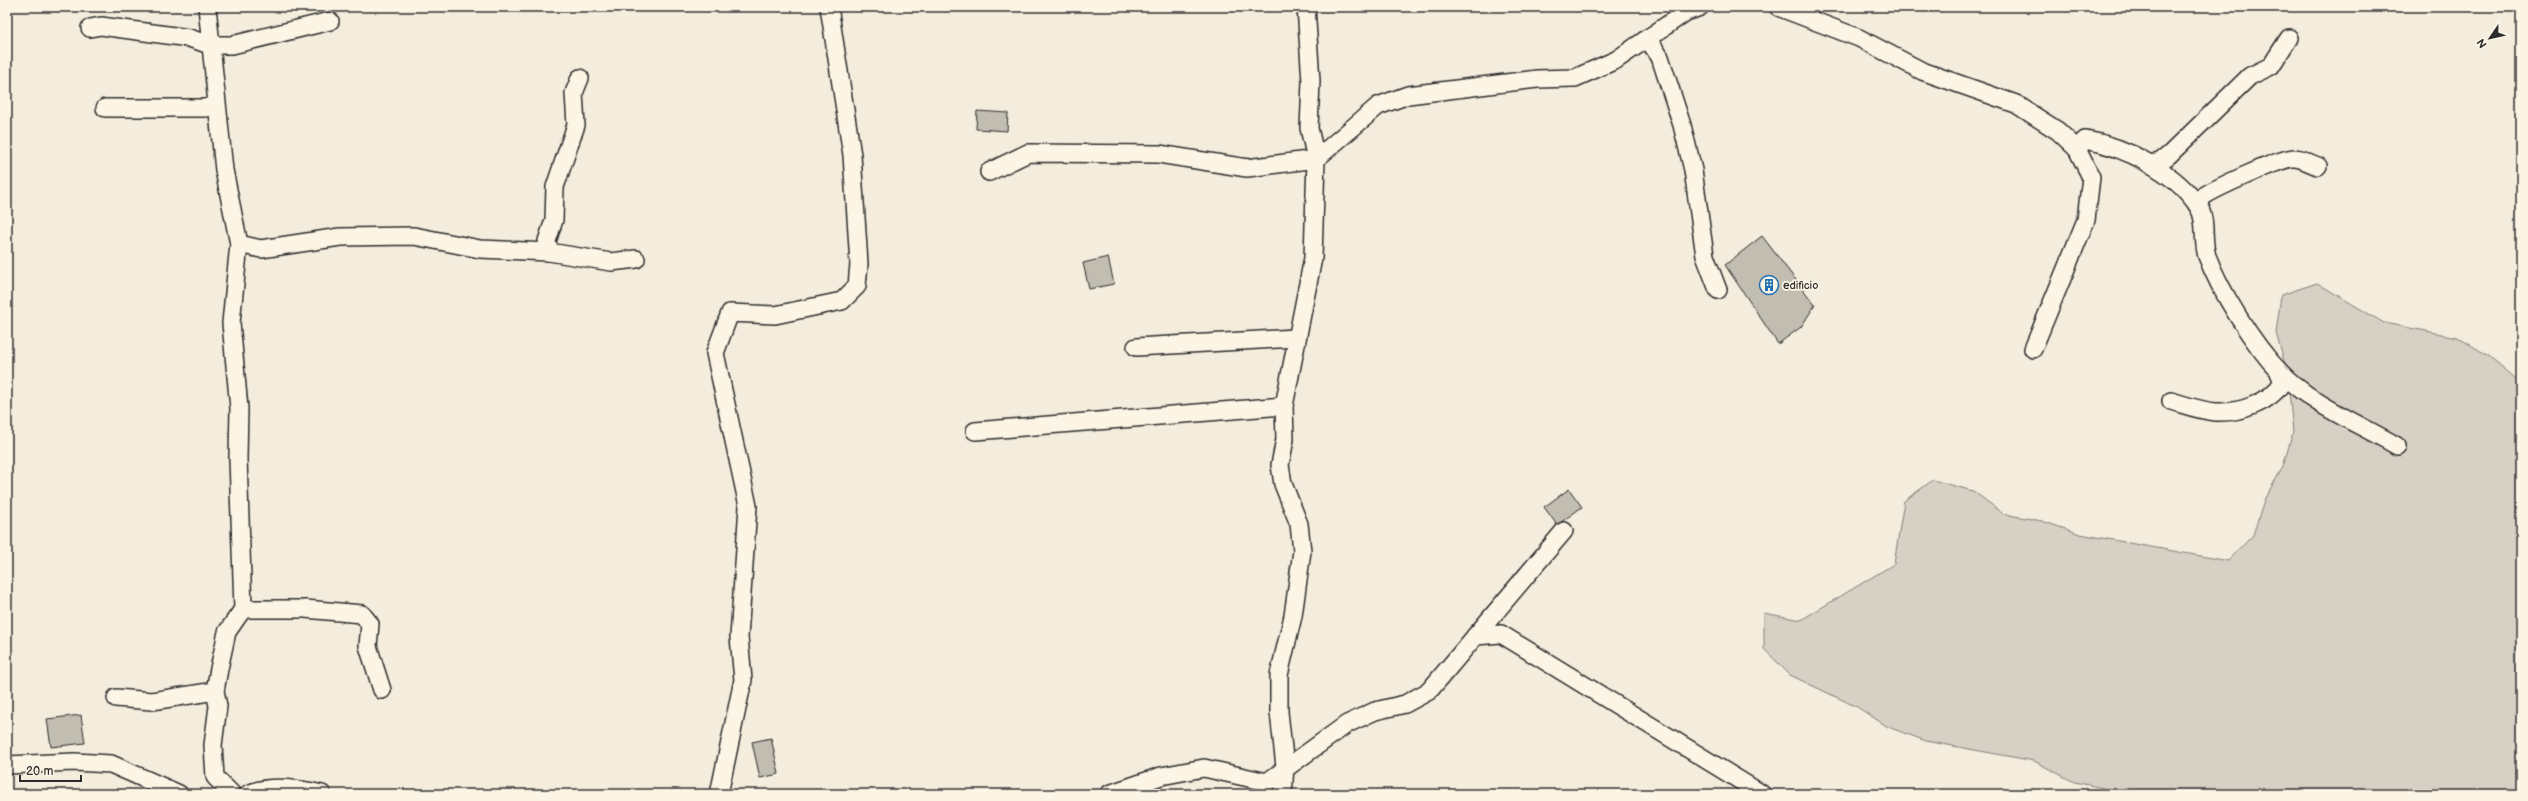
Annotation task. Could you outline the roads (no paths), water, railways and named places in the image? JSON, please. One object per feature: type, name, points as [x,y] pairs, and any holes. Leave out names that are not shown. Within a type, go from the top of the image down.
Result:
[{"type":"street","points":[[207,7],[224,170],[239,244],[231,323],[239,408],[238,458],[244,609],[228,632],[215,691],[218,706],[214,745],[215,777],[232,794]]},
{"type":"street","points":[[719,794],[743,680],[739,637],[748,506],[715,353],[730,313],[775,315],[842,301],[857,286],[859,264],[852,155],[829,7]]},
{"type":"street","points":[[1283,794],[1285,768],[1278,712],[1279,675],[1293,616],[1302,551],[1299,524],[1282,478],[1280,465],[1285,439],[1284,406],[1296,338],[1313,258],[1316,159],[1309,128],[1311,81],[1306,7]]},
{"type":"street","points":[[989,172],[1028,154],[1159,154],[1247,168],[1316,159],[1378,106],[1408,95],[1537,79],[1575,78],[1616,60],[1686,12],[1700,7]]},
{"type":"street","points":[[1778,7],[1860,38],[1922,71],[2016,104],[2058,131],[2077,149],[2091,177],[2086,220],[2033,348]]},
{"type":"street","points":[[90,28],[101,26],[189,38],[210,45],[232,45],[330,21]]},
{"type":"street","points":[[1647,38],[1660,57],[1682,125],[1693,170],[1705,256],[1718,290]]},
{"type":"street","points":[[2149,164],[2160,162],[2169,155],[2250,76],[2271,66],[2289,38]]},
{"type":"street","points":[[548,252],[547,241],[554,220],[555,187],[576,125],[574,93],[580,78]]},
{"type":"street","points":[[105,108],[206,108],[216,104]]},
{"type":"street","points":[[2077,149],[2085,140],[2107,143],[2149,164],[2178,182],[2200,209]]},
{"type":"street","points":[[2318,166],[2294,157],[2210,191],[2201,198],[2200,209],[2207,255],[2240,320],[2279,371],[2300,390],[2397,446]]},
{"type":"street","points":[[239,244],[261,250],[340,236],[414,236],[480,249],[548,252],[611,262],[636,259]]},
{"type":"street","points":[[1136,347],[1296,338]]},
{"type":"street","points":[[2170,401],[2215,412],[2237,410],[2269,398],[2277,391],[2283,381],[2279,371]]},
{"type":"street","points":[[975,431],[1284,406]]},
{"type":"street","points":[[1109,794],[1161,776],[1204,768],[1267,782],[1347,724],[1375,711],[1405,704],[1429,691],[1564,531]]},
{"type":"street","points":[[244,609],[305,609],[362,614],[370,624],[368,646],[382,690]]},
{"type":"street","points":[[1475,636],[1502,634],[1762,794]]},
{"type":"street","points":[[116,698],[152,701],[215,691]]},
{"type":"street","points":[[7,765],[74,762],[111,764],[179,794]]},
{"type":"street","points":[[248,794],[258,789],[303,790],[322,794]]},
{"type":"place","name":"edificio","points":[[1769,285]]}]
